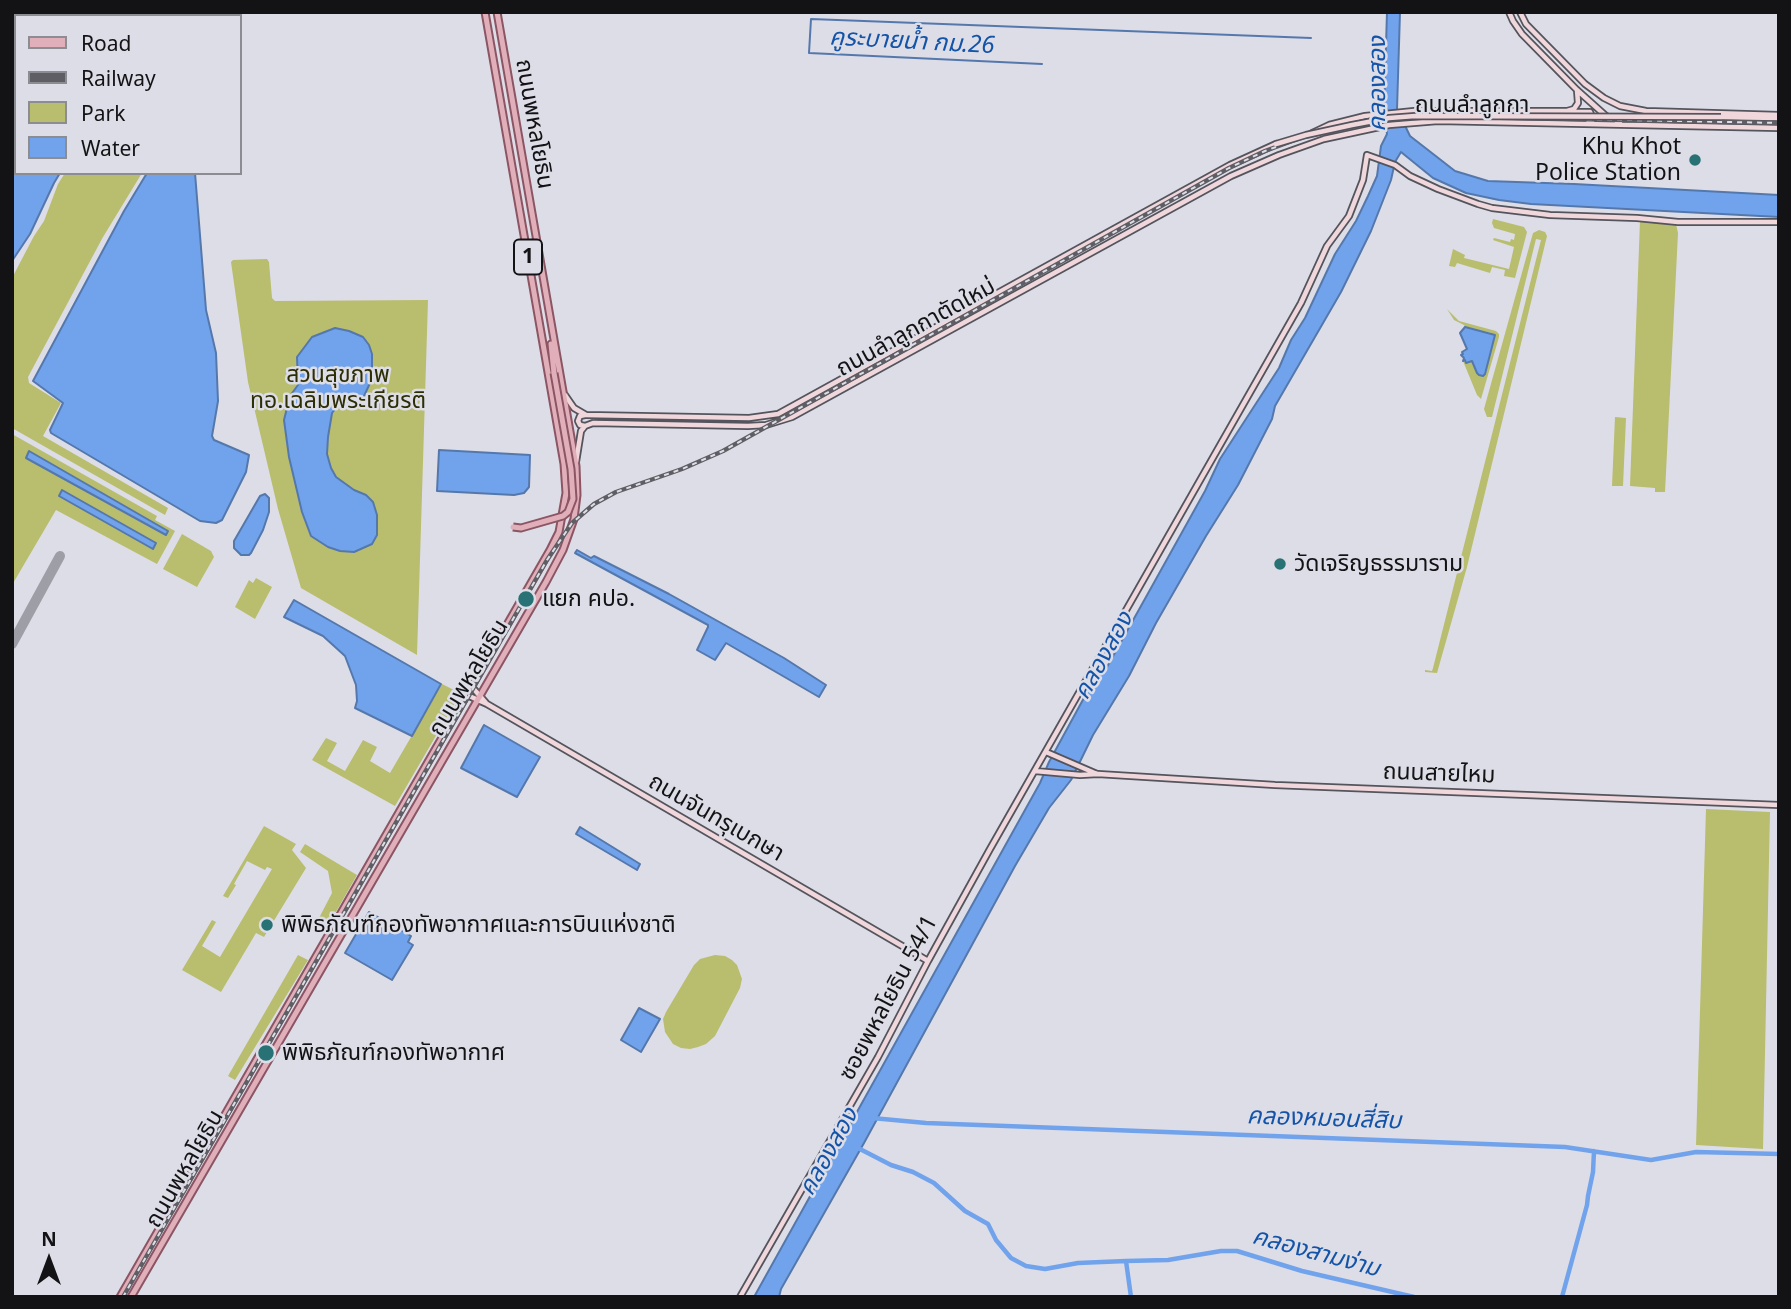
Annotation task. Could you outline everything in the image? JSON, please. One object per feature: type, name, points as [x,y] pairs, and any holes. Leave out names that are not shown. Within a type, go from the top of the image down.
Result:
[{"type":"main road","name":"ถนนพหลโยธิน","points":[[120,1297],[559,531],[565,503],[564,464],[485,12]]},
{"type":"main road","name":"ถนนพหลโยธิน","points":[[131,1297],[546,582],[566,542],[573,519],[577,495],[576,466],[497,12]]},
{"type":"main road","name":"ถนนลำลูกกา","points":[[1509,12],[1522,34],[1577,90],[1606,116],[1628,124]]},
{"type":"main road","points":[[1520,12],[1526,24],[1585,84],[1620,106],[1646,111],[1779,117]]},
{"type":"main road","points":[[1567,111],[1574,109],[1578,103],[1577,90]]},
{"type":"main road","points":[[1306,135],[1329,125],[1380,114],[1428,110],[1590,113],[1593,118],[1587,123]]},
{"type":"main road","name":"ถนนลำลูกกา","points":[[1276,144],[1377,120],[1436,115],[1779,117]]},
{"type":"main road","name":"ถนนลำลูกกา","points":[[1279,155],[1339,135],[1389,125],[1437,121],[1779,128]]},
{"type":"main road","name":"ถนนลำลูกกาตัดใหม่","points":[[586,415],[749,418],[788,410],[955,315],[1230,165],[1276,144]]},
{"type":"main road","name":"ถนนลำลูกกาตัดใหม่","points":[[585,426],[593,423],[757,426],[798,414],[1231,176],[1279,155]]},
{"type":"main road","name":"ซอยพหลโยธิน 54/1","points":[[740,1297],[878,1057],[928,961],[1035,771],[1049,753],[1301,303],[1328,246],[1349,216],[1363,180],[1367,155],[1395,165],[1410,176],[1438,189],[1478,204],[1501,209],[1550,215],[1678,222],[1779,222]]},
{"type":"main road","points":[[532,279],[543,278]]},
{"type":"main road","points":[[955,315],[960,324]]},
{"type":"main road","points":[[513,527],[521,528],[564,516],[573,499],[571,469],[551,350],[552,330]]},
{"type":"main road","points":[[563,391],[575,408],[586,415]]},
{"type":"main road","points":[[576,466],[580,434],[585,426],[578,421],[580,416],[586,415]]},
{"type":"main road","name":"ถนนจันทรุเบกษา","points":[[472,687],[478,697],[487,704],[928,961]]},
{"type":"main road","name":"ถนนจันทรุเบกษา","points":[[467,695],[478,697]]},
{"type":"main road","name":"ถนนสายไหม","points":[[1049,753],[1098,774]]},
{"type":"main road","name":"ถนนสายไหม","points":[[1035,771],[1286,786],[1779,805]]},
{"type":"main road","points":[[363,875],[373,881]]},
{"type":"main road","points":[[179,1195],[187,1200]]},
{"type":"green space","points":[[64,175],[141,175],[103,237],[28,377],[29,383],[61,403],[43,436],[168,508],[165,515],[12,428],[12,278],[44,221]]},
{"type":"green space","points":[[1493,219],[1524,227],[1527,232],[1515,278],[1504,276],[1505,270],[1492,267],[1490,273],[1457,263],[1455,267],[1449,266],[1453,249],[1465,255],[1464,258],[1509,269],[1514,247],[1493,240],[1494,238],[1510,242],[1511,239],[1514,240],[1515,234],[1494,228]]},
{"type":"green space","points":[[1640,221],[1676,224],[1678,233],[1665,492],[1655,492],[1655,488],[1630,486]]},
{"type":"green space","points":[[1539,230],[1547,236],[1467,567],[1437,673],[1425,672],[1432,671],[1433,668],[1541,240],[1536,239],[1492,417],[1487,417],[1484,409],[1533,233]]},
{"type":"green space","name":"สวนสุขภาพ ทอ.เฉลิมพระเกียรติ","points":[[267,259],[272,298],[275,301],[428,300],[417,655],[301,588],[278,509],[248,382],[231,262]]},
{"type":"green space","points":[[1447,309],[1459,321],[1499,334],[1481,399],[1463,361],[1472,361],[1477,373],[1491,333],[1465,327],[1454,320]]},
{"type":"green space","points":[[1615,417],[1626,418],[1623,486],[1612,486]]},
{"type":"green space","points":[[12,434],[157,516],[155,520],[175,531],[157,564],[56,510],[12,585]]},
{"type":"green space","points":[[182,534],[211,551],[214,557],[197,587],[163,569]]},
{"type":"green space","points":[[256,578],[272,587],[255,619],[235,607],[249,580],[253,583]]},
{"type":"green space","points":[[442,684],[458,692],[458,698],[395,806],[312,760],[326,738],[337,743],[327,761],[345,771],[363,740],[377,747],[370,761],[390,773]]},
{"type":"green space","points":[[1706,809],[1770,812],[1763,1149],[1696,1145]]},
{"type":"green space","points":[[264,826],[296,844],[292,850],[306,868],[264,937],[256,933],[221,992],[182,970],[212,920],[216,922],[202,946],[220,957],[272,869],[267,867],[265,870],[247,861],[228,898],[223,896]]},
{"type":"green space","points":[[305,844],[357,875],[329,924],[319,918],[332,893],[328,871],[300,852]]},
{"type":"green space","points":[[298,955],[308,960],[235,1080],[228,1076]]},
{"type":"green space","points":[[715,955],[725,956],[737,965],[742,979],[740,988],[715,1036],[698,1047],[681,1048],[673,1044],[665,1032],[663,1019],[694,965],[700,959]]},
{"type":"water","points":[[1387,12],[1400,12],[1397,109],[1410,136],[1455,171],[1488,181],[1779,195],[1779,217],[1499,200],[1466,193],[1433,178],[1401,152],[1371,231],[1341,292],[1275,406],[1272,419],[1238,485],[1156,623],[1071,780],[1049,808],[1015,866],[779,1297],[754,1297],[1040,783],[1091,685],[1107,667],[1220,459],[1279,368],[1335,254],[1356,221],[1377,176],[1381,146],[1387,134],[1384,112]]},
{"type":"water","points":[[12,16],[14,175],[59,175],[30,234],[12,261]]},
{"type":"water","points":[[146,175],[195,175],[206,310],[216,353],[218,401],[212,436],[214,440],[249,455],[246,472],[222,520],[216,523],[200,521],[51,433],[63,403],[33,381]]},
{"type":"water","points":[[1465,327],[1495,335],[1483,376],[1477,373],[1472,361],[1463,361],[1462,352],[1467,349],[1460,333]]},
{"type":"water","points":[[335,328],[363,337],[372,354],[370,383],[364,396],[336,408],[332,413],[328,437],[327,454],[336,477],[366,495],[373,502],[377,515],[377,535],[372,544],[354,552],[328,547],[311,536],[302,512],[289,457],[284,420],[290,396],[298,385],[297,357],[312,337]]},
{"type":"water","points":[[439,450],[530,455],[529,487],[524,493],[514,495],[437,491]]},
{"type":"water","points":[[29,451],[168,531],[166,535],[26,458]]},
{"type":"water","points":[[62,490],[156,543],[153,549],[59,496]]},
{"type":"water","points":[[265,494],[269,498],[269,512],[263,530],[251,553],[241,555],[234,548],[234,541],[260,496]]},
{"type":"water","points":[[577,550],[669,594],[784,658],[826,685],[819,697],[726,643],[715,660],[697,650],[708,625],[575,553]]},
{"type":"water","points":[[294,600],[441,684],[412,736],[355,708],[356,685],[345,656],[323,636],[284,617]]},
{"type":"water","points":[[484,725],[540,757],[517,797],[461,768]]},
{"type":"water","points":[[580,827],[640,864],[637,870],[576,834]]},
{"type":"water","points":[[369,912],[411,936],[408,942],[413,945],[392,980],[345,953]]},
{"type":"water","points":[[639,1008],[660,1019],[641,1052],[621,1040]]},
{"type":"waterway","name":"คูระบายน้ำ กม.26","points":[[1042,64],[809,53],[811,19],[1311,38]]},
{"type":"waterway","name":"คลองหมอนสี่สิบ","points":[[872,1118],[926,1123],[1565,1147],[1651,1160],[1696,1152],[1779,1154]]},
{"type":"waterway","name":"คลองสามง่าม","points":[[858,1148],[934,1183],[965,1211],[988,1224],[996,1240],[1011,1258],[1026,1266],[1045,1269],[1078,1263],[1126,1261],[1131,1297]]},
{"type":"waterway","name":"คลองสามง่าม","points":[[1562,1297],[1587,1205],[1594,1151]]},
{"type":"waterway","name":"คลองสามง่าม","points":[[1126,1261],[1168,1260],[1237,1251],[1302,1271],[1414,1297]]},
{"type":"taxiway","points":[[12,644],[60,556]]},
{"type":"railway","points":[[123,1297],[547,560],[572,523],[594,504],[616,492],[682,469],[723,451],[1229,168],[1303,137],[1354,124],[1424,116],[1779,123]]},
{"type":"place","name":"Khu Khot Police Station","points":[[1695,160]]},
{"type":"place","name":"วัดเจริญธรรมาราม","points":[[1280,564]]},
{"type":"place","name":"แยก คปอ.","points":[[526,599]]},
{"type":"place","name":"พิพิธภัณฑ์กองทัพอากาศและการบินแห่งชาติ","points":[[267,925]]},
{"type":"place","name":"พิพิธภัณฑ์กองทัพอากาศ","points":[[266,1053]]},
{"type":"water label","name":"คลองสอง","points":[[1378,84]]},
{"type":"water label","name":"คลองสอง","points":[[1104,656]]},
{"type":"water label","name":"คลองสอง","points":[[829,1152]]}]
